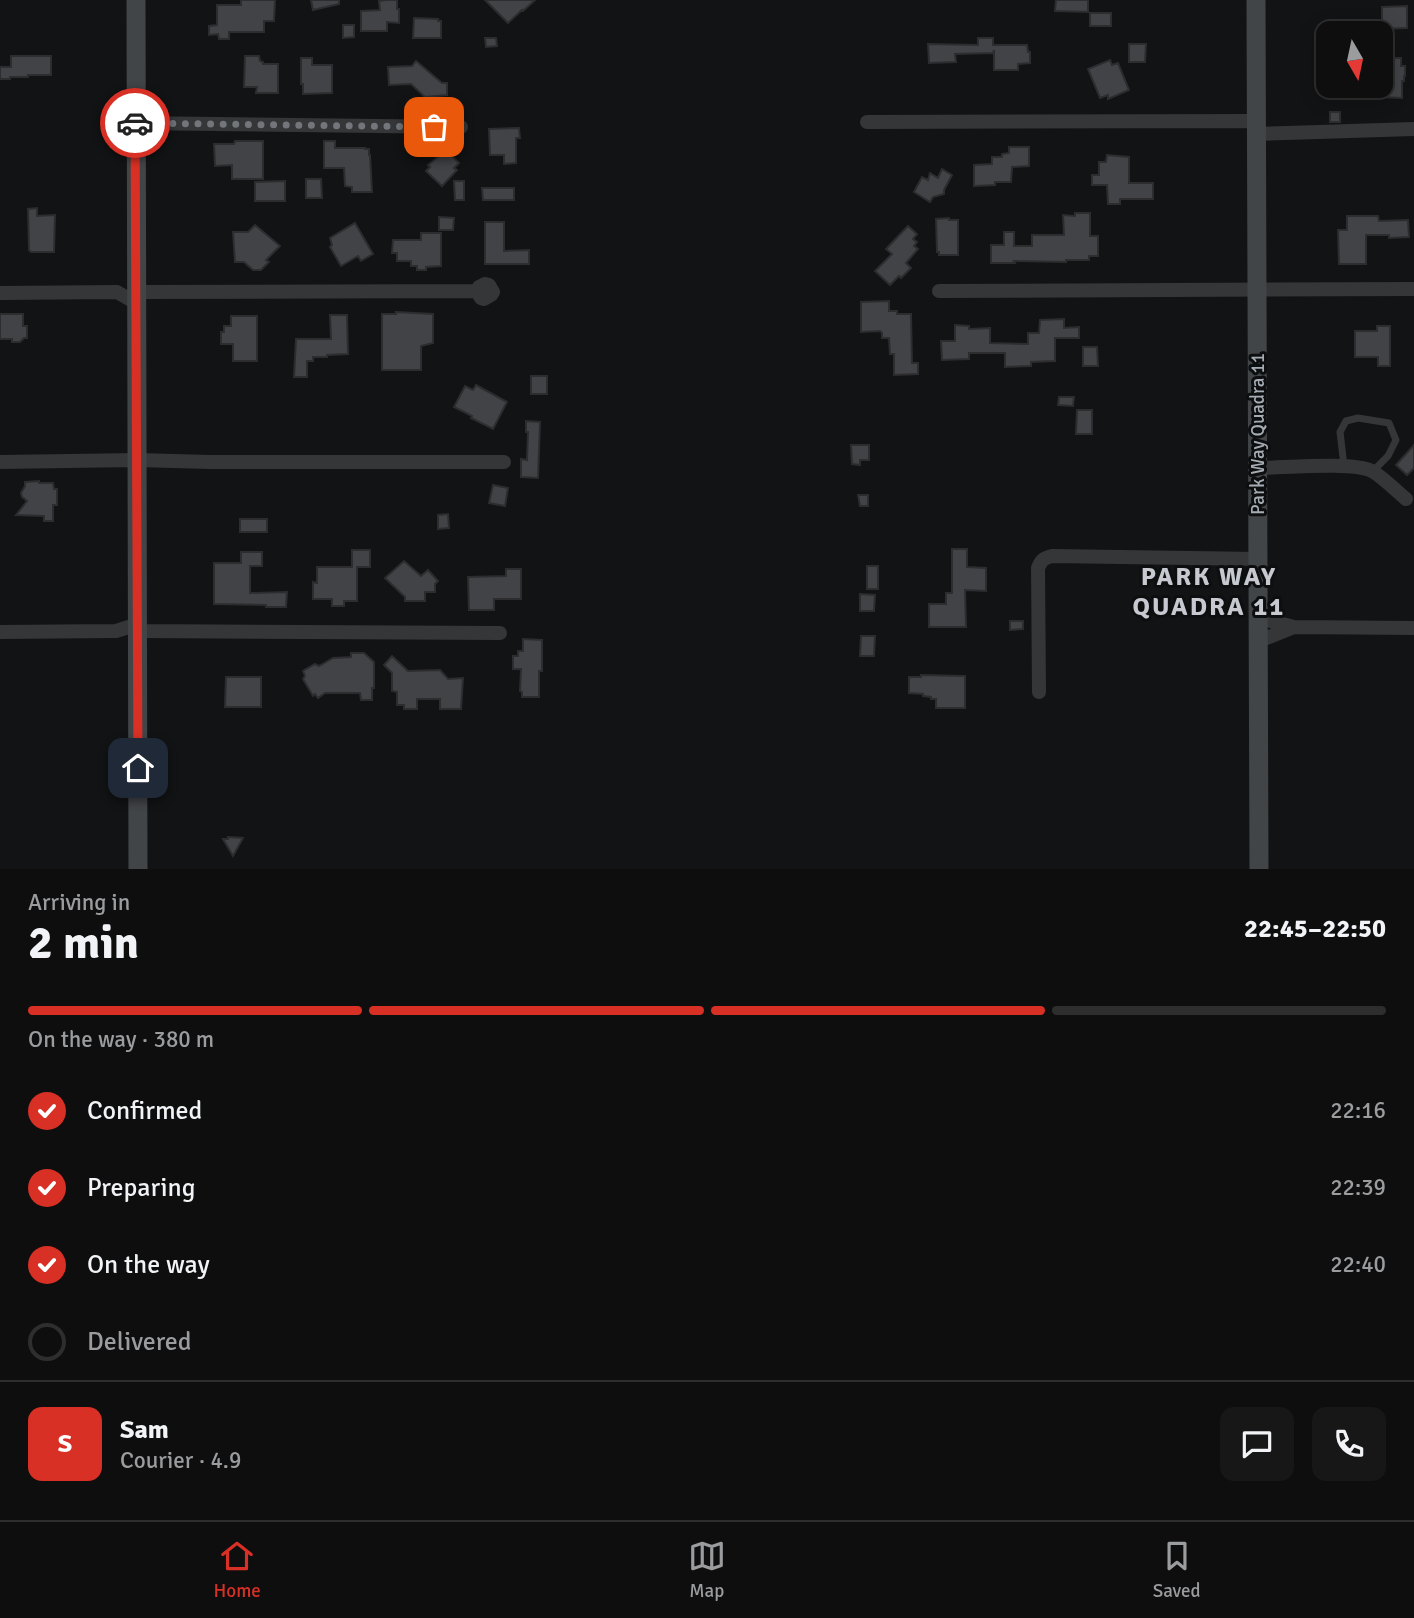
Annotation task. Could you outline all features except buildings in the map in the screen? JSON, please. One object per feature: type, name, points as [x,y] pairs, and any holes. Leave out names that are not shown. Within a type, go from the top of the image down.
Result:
[{"type":"street","points":[[136,0],[131,291],[137,460],[138,869]]},
{"type":"street","name":"Park Way Quadra 11","points":[[1256,0],[1259,869]]},
{"type":"street","points":[[867,122],[1414,129]]},
{"type":"street","points":[[135,123],[461,127]]},
{"type":"street","points":[[939,291],[1414,289]]},
{"type":"street","points":[[0,293],[477,291]]},
{"type":"street","points":[[0,462],[504,462]]},
{"type":"street","points":[[1258,468],[1358,467],[1372,471],[1406,499]]},
{"type":"street","points":[[1039,692],[1038,568],[1045,558],[1259,559]]},
{"type":"street","points":[[1259,618],[1294,627],[1414,628]]},
{"type":"street","points":[[1259,641],[1294,627]]},
{"type":"street","points":[[0,632],[500,633]]},
{"type":"lane","points":[[1344,466],[1340,432],[1346,421],[1358,418],[1389,423],[1396,440],[1388,456],[1372,471]]},
{"type":"way so far","points":[[135,123],[434,127]]},
{"type":"district","name":"PARK WAY QUADRA 11","points":[[1209,592]]},
{"type":"route","points":[[135,123],[138,768]]}]
